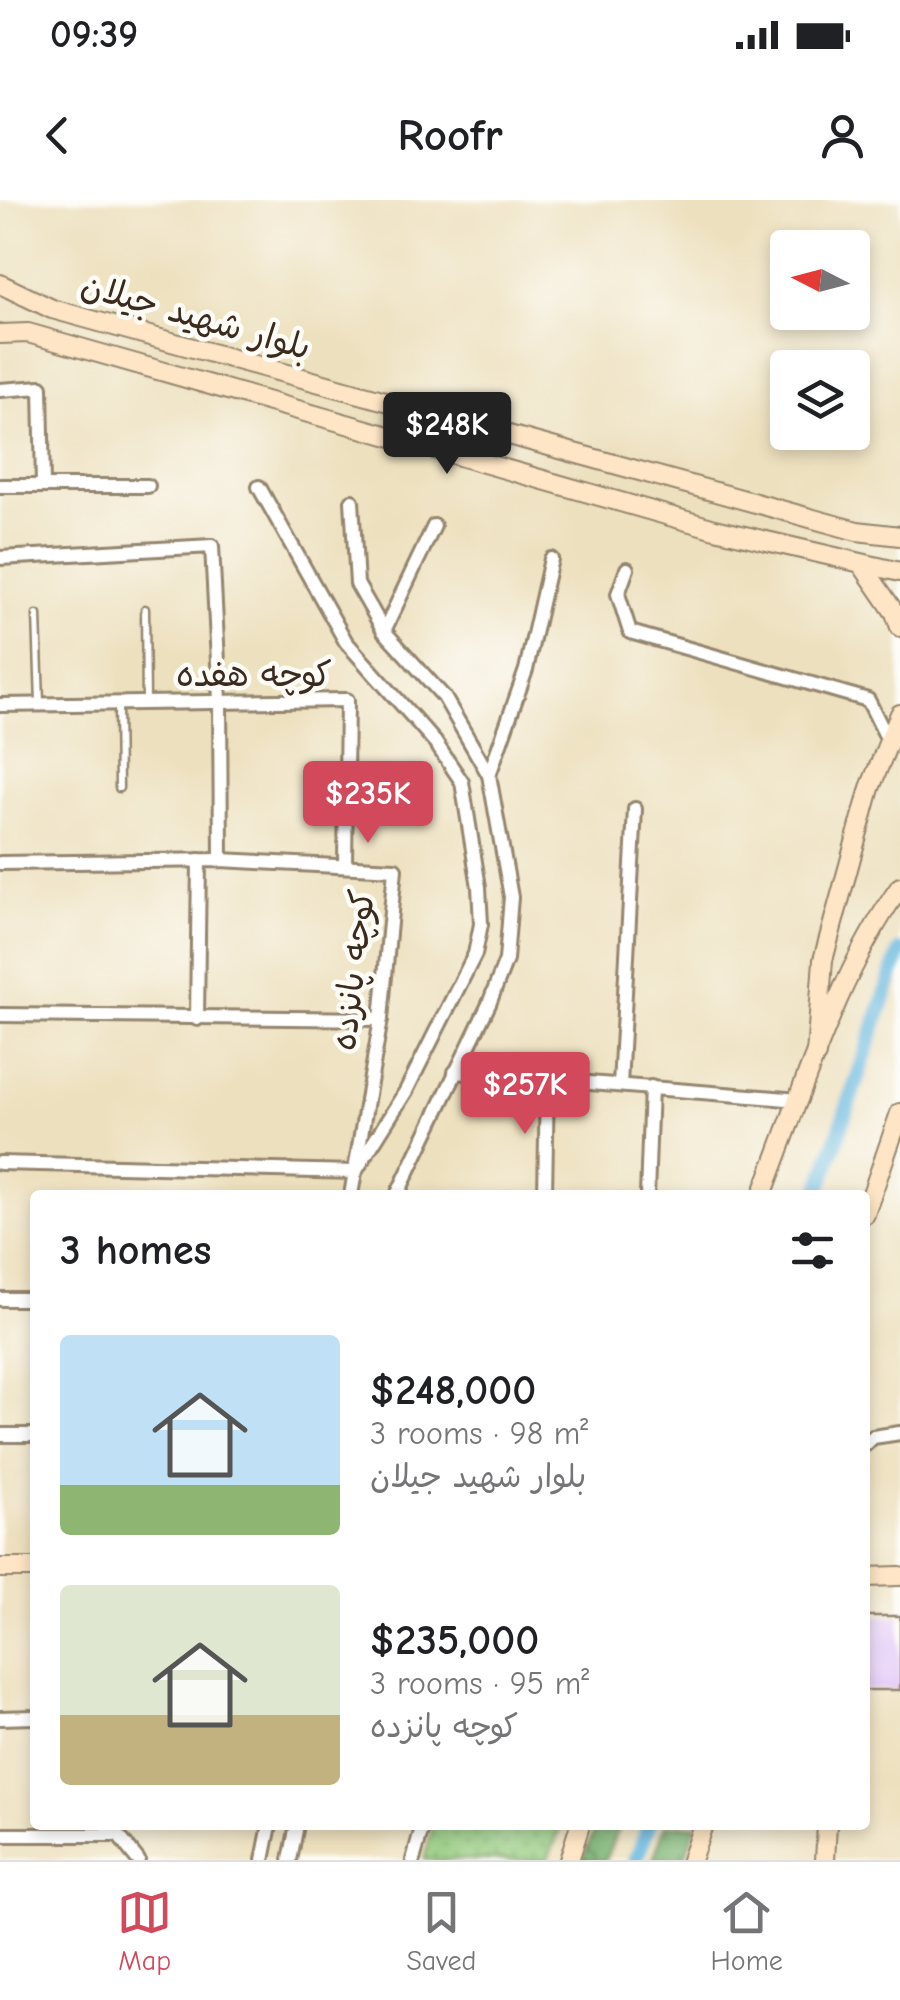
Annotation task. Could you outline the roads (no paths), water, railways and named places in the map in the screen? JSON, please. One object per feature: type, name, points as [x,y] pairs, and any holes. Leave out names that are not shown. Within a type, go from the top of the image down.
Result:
[{"type":"street","name":"بلوار شهید جیلان","points":[[0,284],[35,303],[857,531],[900,536]]},
{"type":"street","points":[[28,333],[35,303]]},
{"type":"street","name":"بلوار شهید جیلان","points":[[0,334],[28,333],[696,524],[900,572]]},
{"type":"street","points":[[0,390],[41,386],[43,486]]},
{"type":"street","points":[[0,486],[148,486]]},
{"type":"street","points":[[0,1164],[355,1172],[438,1032],[475,954],[481,924],[479,887],[462,782],[435,742],[346,642],[259,487]]},
{"type":"street","points":[[352,502],[357,584],[384,632],[444,697],[489,775],[511,897],[506,960],[399,1190]]},
{"type":"street","points":[[384,632],[434,526]]},
{"type":"street","points":[[0,558],[212,546],[220,701],[220,860]]},
{"type":"street","points":[[489,775],[526,670],[551,559]]},
{"type":"street","points":[[862,565],[895,613],[900,627]]},
{"type":"street","points":[[627,569],[618,594],[630,632],[868,700],[889,742]]},
{"type":"street","name":"کوچه هفده","points":[[0,705],[348,700],[345,865]]},
{"type":"street","points":[[816,1055],[823,960],[870,788],[900,714]]},
{"type":"street","points":[[620,1085],[635,809]]},
{"type":"street","points":[[197,1019],[199,860]]},
{"type":"street","name":"کوچه پانزده","points":[[0,864],[220,860],[395,869],[380,1020],[352,1190]]},
{"type":"street","points":[[764,1190],[816,1055],[874,924],[900,887]]},
{"type":"street","points":[[0,1016],[380,1020]]},
{"type":"street","points":[[455,1072],[799,1100]]},
{"type":"street","points":[[545,1190],[547,1079]]},
{"type":"street","points":[[648,1190],[651,1088]]},
{"type":"street","points":[[870,1200],[900,1113]]},
{"type":"street","points":[[0,1298],[30,1299]]},
{"type":"street","points":[[870,1441],[900,1434]]},
{"type":"street","points":[[0,1435],[30,1435]]},
{"type":"street","points":[[0,1568],[30,1568]]},
{"type":"street","points":[[870,1577],[900,1576]]},
{"type":"street","points":[[0,1718],[30,1717]]},
{"type":"street","points":[[263,1860],[269,1830]]},
{"type":"street","points":[[290,1860],[296,1830]]},
{"type":"street","points":[[414,1860],[422,1830]]},
{"type":"street","points":[[569,1860],[578,1830]]},
{"type":"street","points":[[691,1860],[701,1830]]},
{"type":"street","points":[[825,1860],[827,1830]]},
{"type":"street","points":[[0,1835],[118,1836],[138,1860]]},
{"type":"lane","points":[[145,609],[146,704]]},
{"type":"lane","points":[[37,615],[40,705]]},
{"type":"lane","points":[[118,704],[119,788]]},
{"type":"waterway","points":[[820,1190],[900,951]]},
{"type":"waterway","points":[[636,1860],[647,1830]]}]
